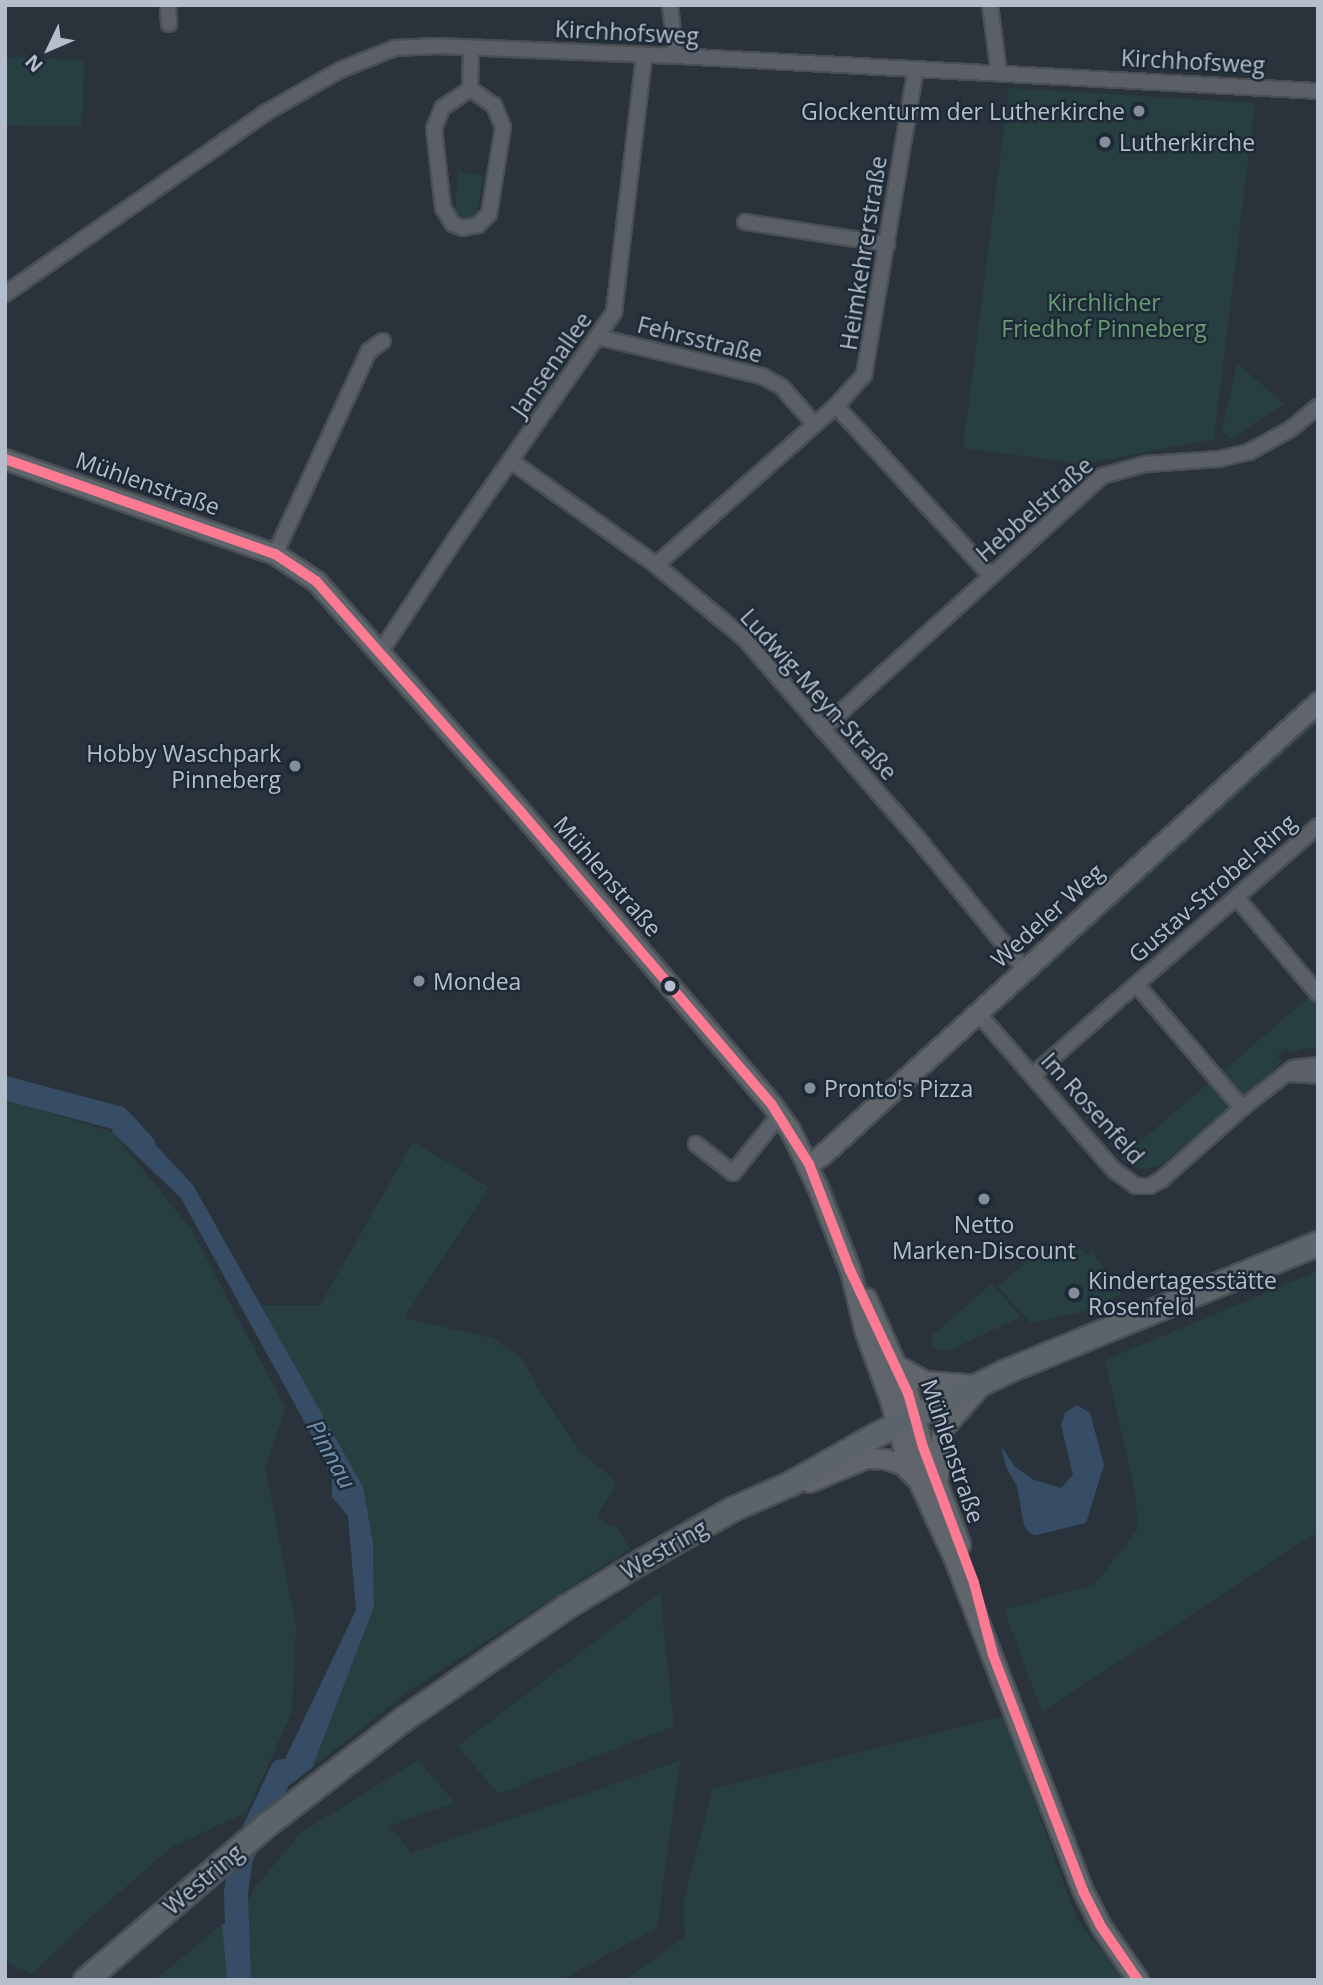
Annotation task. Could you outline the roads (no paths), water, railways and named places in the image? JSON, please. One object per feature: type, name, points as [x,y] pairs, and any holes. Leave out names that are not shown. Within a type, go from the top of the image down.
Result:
[{"type":"main road","name":"Mühlenstraße","points":[[5,459],[275,554],[316,581],[521,812],[772,1105],[808,1164],[850,1270],[896,1364],[918,1480],[953,1556],[1083,1891],[1100,1925],[1138,1980]]},
{"type":"main road","name":"Wedeler Weg","points":[[808,1164],[822,1155],[1318,702]]},
{"type":"main road","name":"Westring","points":[[85,1980],[267,1824],[402,1719],[578,1600],[721,1515],[789,1484],[906,1420],[1006,1371],[1318,1243]]},
{"type":"main road","name":"Mühlenstraße","points":[[850,1270],[865,1332],[906,1420],[923,1447],[938,1484],[974,1583],[993,1656]]},
{"type":"main road","points":[[896,1364],[925,1381],[981,1385]]},
{"type":"main road","points":[[938,1484],[938,1452],[944,1427],[981,1385]]},
{"type":"main road","points":[[789,1484],[813,1482],[866,1458],[886,1459],[903,1465],[918,1480]]},
{"type":"street","points":[[168,5],[169,24]]},
{"type":"street","points":[[670,5],[677,56]]},
{"type":"street","points":[[990,5],[999,73]]},
{"type":"street","name":"Kirchhofsweg","points":[[5,295],[265,113],[340,70],[395,48],[471,48],[677,56],[1318,90]]},
{"type":"street","points":[[470,89],[471,48]]},
{"type":"street","name":"Jansenallee","points":[[379,654],[614,312],[644,56]]},
{"type":"street","name":"Heimkehrerstraße","points":[[656,565],[836,407],[866,370],[916,69]]},
{"type":"street","points":[[470,89],[494,105],[503,127],[489,214],[478,225],[463,228],[453,225],[443,208],[434,129],[442,108],[470,89]]},
{"type":"street","points":[[745,222],[887,244]]},
{"type":"street","name":"Fehrsstraße","points":[[598,337],[762,376],[782,387],[815,425]]},
{"type":"street","points":[[275,554],[369,351],[383,341]]},
{"type":"street","name":"Hebbelstraße","points":[[822,729],[1102,476],[1146,464],[1219,458],[1249,452],[1292,429],[1318,406]]},
{"type":"street","points":[[836,407],[991,576]]},
{"type":"street","name":"Ludwig-Meyn-Straße","points":[[511,461],[656,565],[744,638],[923,845],[1024,969]]},
{"type":"street","name":"Gustav-Strobel-Ring","points":[[1033,1075],[1318,826]]},
{"type":"street","points":[[1236,897],[1318,994]]},
{"type":"street","name":"Gustav-Strobel-Ring","points":[[1137,985],[1242,1108]]},
{"type":"street","name":"Im Rosenfeld","points":[[977,1012],[1114,1170],[1136,1186],[1150,1186],[1161,1180],[1242,1108],[1293,1068],[1318,1065]]},
{"type":"street","points":[[1283,1075],[1318,1076]]},
{"type":"street","points":[[696,1144],[733,1173],[773,1123]]},
{"type":"water","points":[[125,1112],[193,1185],[363,1487],[373,1543],[374,1607],[312,1768],[263,1805],[356,1610],[348,1516],[332,1497],[332,1478],[309,1430],[181,1198],[112,1132]]},
{"type":"water","points":[[1077,1405],[1090,1413],[1104,1465],[1086,1523],[1036,1535],[1029,1533],[1024,1525],[1017,1486],[1006,1467],[1001,1446],[1015,1467],[1034,1480],[1061,1488],[1073,1475],[1061,1425],[1065,1413]]},
{"type":"water","points":[[243,1920],[248,1980],[227,1980],[222,1924]]},
{"type":"waterway","name":"Pinnau","points":[[5,1088],[118,1118],[143,1145]]},
{"type":"waterway","name":"Pinnau","points":[[239,1980],[236,1893],[241,1858],[282,1771]]},
{"type":"place","name":"Glockenturm der Lutherkirche","points":[[1139,111]]},
{"type":"place","name":"Lutherkirche","points":[[1105,142]]},
{"type":"place","name":"Hobby Waschpark Pinneberg","points":[[295,766]]},
{"type":"place","name":"Mondea","points":[[419,981]]},
{"type":"place","name":"Pronto's Pizza","points":[[810,1088]]},
{"type":"place","name":"Netto Marken-Discount","points":[[984,1199]]},
{"type":"place","name":"Kindertagesstätte Rosenfeld","points":[[1074,1293]]},
{"type":"park label","name":"Kirchlicher Friedhof Pinneberg","points":[[1104,315]]}]
